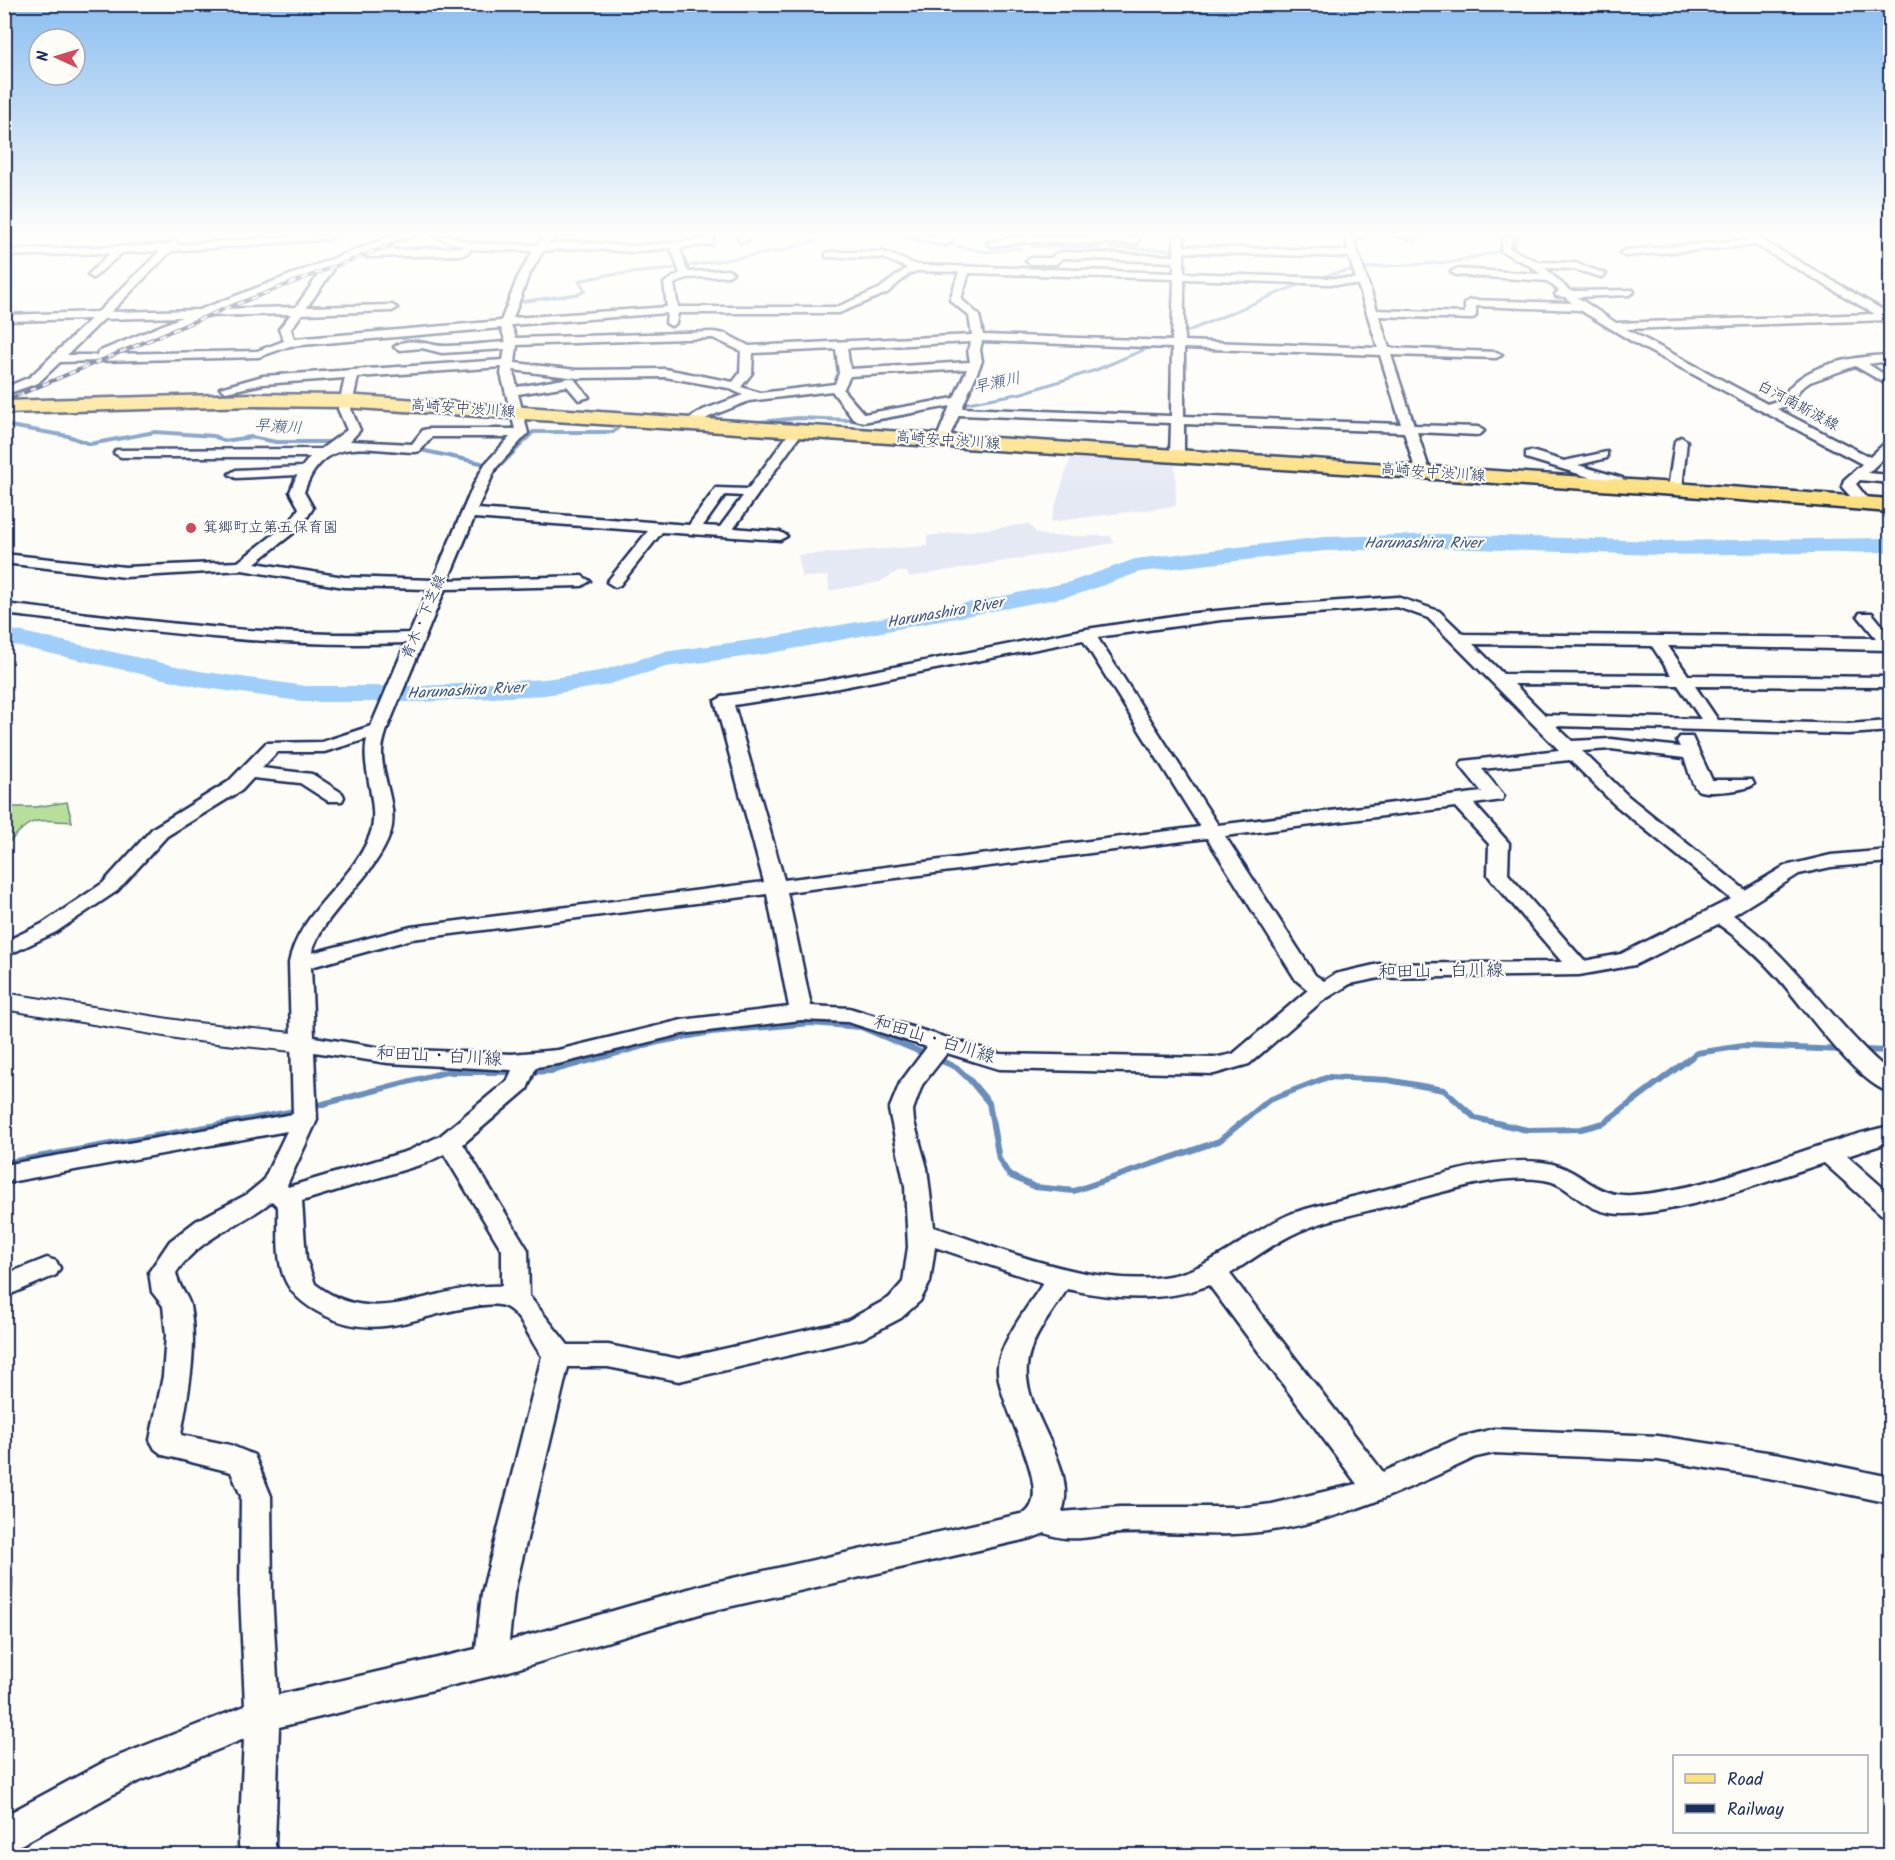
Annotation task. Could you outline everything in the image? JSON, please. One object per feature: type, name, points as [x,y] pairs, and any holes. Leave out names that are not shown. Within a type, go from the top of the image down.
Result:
[{"type":"main road","name":"高崎安中渋川線","points":[[4,407],[253,400],[343,401],[1620,485],[1890,506]]},
{"type":"street","points":[[4,392],[34,380],[93,323]]},
{"type":"street","points":[[90,359],[177,323]]},
{"type":"street","points":[[290,323],[285,329],[290,343]]},
{"type":"street","points":[[57,359],[259,354],[275,346],[290,343],[359,342],[505,323],[511,343],[508,365],[511,392],[522,433],[428,433],[415,448],[343,443]]},
{"type":"street","points":[[669,336],[671,323]]},
{"type":"street","points":[[942,440],[974,365],[978,338],[975,323]]},
{"type":"street","points":[[1177,323],[1178,456]]},
{"type":"street","points":[[1376,323],[1424,472]]},
{"type":"street","name":"白河南斯波線","points":[[1609,323],[1871,463]]},
{"type":"street","points":[[1614,326],[1724,323]]},
{"type":"street","points":[[682,348],[711,335]]},
{"type":"street","points":[[389,349],[422,345],[442,350],[511,343],[711,335],[722,336],[747,350],[978,338],[1151,343],[1176,340],[1496,355]]},
{"type":"street","points":[[689,424],[707,413],[757,396],[836,388],[842,385],[845,373],[841,346]]},
{"type":"street","points":[[735,386],[746,373],[747,350]]},
{"type":"street","points":[[259,354],[258,365],[263,380]]},
{"type":"street","points":[[1766,408],[1788,401],[1796,385],[1820,373],[1858,363],[1890,358]]},
{"type":"street","points":[[369,359],[375,371]]},
{"type":"street","points":[[1858,363],[1890,383]]},
{"type":"street","points":[[226,388],[263,380],[375,371],[508,365],[577,374],[665,373],[735,386],[740,391],[757,396]]},
{"type":"street","points":[[845,373],[974,365]]},
{"type":"street","points":[[242,566],[270,547],[304,514],[306,508],[297,492],[305,471],[315,459],[343,443],[354,430],[345,420],[343,401],[353,373]]},
{"type":"street","points":[[511,392],[570,382],[613,380]]},
{"type":"street","points":[[570,382],[583,397]]},
{"type":"street","points":[[836,388],[857,416],[863,418],[956,406],[1178,420],[1478,431]]},
{"type":"street","points":[[709,395],[735,402]]},
{"type":"street","points":[[724,532],[797,431]]},
{"type":"street","name":"青木・下芝線","points":[[305,1120],[300,963],[303,946],[315,925],[368,861],[381,833],[383,821],[373,752],[381,720],[468,513],[490,467],[522,433]]},
{"type":"street","points":[[1675,489],[1681,441]]},
{"type":"street","points":[[1864,503],[1849,487],[1849,483],[1890,446]]},
{"type":"street","points":[[121,453],[325,453]]},
{"type":"street","points":[[1563,465],[1602,454]]},
{"type":"street","points":[[1531,455],[1617,482],[1620,485]]},
{"type":"street","points":[[236,474],[305,471]]},
{"type":"street","points":[[1859,476],[1890,479]]},
{"type":"street","points":[[693,530],[721,491],[753,493]]},
{"type":"street","points":[[468,513],[780,536]]},
{"type":"street","points":[[615,582],[657,528]]},
{"type":"street","points":[[4,558],[125,572],[242,566],[344,582],[437,585],[582,581]]},
{"type":"street","points":[[801,1013],[776,888],[724,700],[790,693],[1087,634],[1185,619],[1397,602],[1410,604],[1423,613],[1433,614],[1621,800],[1744,899]]},
{"type":"street","points":[[4,609],[241,637],[329,642],[413,641]]},
{"type":"street","points":[[1866,616],[1890,644]]},
{"type":"street","points":[[1087,634],[1307,980],[1324,990]]},
{"type":"street","points":[[1456,639],[1890,644]]},
{"type":"street","points":[[1657,640],[1713,725]]},
{"type":"street","points":[[1497,679],[1890,682]]},
{"type":"street","points":[[4,951],[49,928],[110,887],[160,832],[235,786],[272,747],[324,747],[381,720]]},
{"type":"street","points":[[1539,720],[1848,729],[1890,726]]},
{"type":"street","points":[[1679,723],[1705,786],[1745,784]]},
{"type":"street","points":[[300,963],[411,933],[1495,796],[1469,765],[1611,744],[1692,754]]},
{"type":"street","points":[[249,771],[305,778],[335,797]]},
{"type":"street","points":[[1459,800],[1500,843],[1498,875],[1579,968]]},
{"type":"street","name":"和田山・白川線","points":[[4,1001],[188,1031],[302,1043],[388,1056],[524,1068],[558,1057],[682,1027],[801,1013],[849,1015],[934,1053],[999,1061],[1214,1066],[1241,1059],[1324,990],[1343,979],[1379,971],[1579,968],[1627,960],[1719,915],[1792,870],[1831,861],[1890,856]]},
{"type":"street","points":[[1719,915],[1755,941],[1855,1056],[1890,1084]]},
{"type":"street","points":[[278,1192],[291,1204],[292,1262],[303,1289],[336,1312],[377,1319],[476,1296],[501,1296],[515,1300],[557,1353],[569,1356],[598,1354],[662,1370],[679,1370],[853,1330],[872,1322],[909,1296],[915,1287],[924,1233],[912,1153],[900,1112],[908,1090],[934,1053]]},
{"type":"street","points":[[260,1856],[258,1845],[262,1715],[256,1594],[256,1496],[243,1464],[230,1457],[173,1446],[165,1440],[177,1376],[180,1335],[177,1303],[166,1292],[162,1272],[179,1248],[205,1228],[255,1201],[278,1192],[417,1158],[449,1142],[524,1068]]},
{"type":"street","points":[[4,1174],[305,1120]]},
{"type":"street","points":[[278,1192],[305,1120]]},
{"type":"street","points":[[924,1233],[1060,1278],[1088,1284],[1165,1285],[1193,1281],[1214,1272],[1268,1236],[1309,1217],[1488,1174],[1550,1172],[1564,1177],[1600,1202],[1625,1204],[1685,1196],[1890,1134]]},
{"type":"street","points":[[449,1142],[515,1250],[515,1300]]},
{"type":"street","points":[[1827,1152],[1890,1208]]},
{"type":"street","points":[[4,1287],[47,1268]]},
{"type":"street","points":[[1214,1272],[1378,1489]]},
{"type":"street","points":[[4,1836],[118,1773],[262,1715],[491,1661],[706,1598],[1032,1525],[1043,1518],[1049,1509],[1049,1486],[1016,1391],[1011,1365],[1060,1278]]},
{"type":"street","points":[[491,1661],[498,1593],[557,1353]]},
{"type":"street","points":[[1043,1518],[1065,1527],[1120,1520],[1247,1520],[1283,1514],[1378,1489],[1471,1446],[1494,1441],[1658,1448],[1780,1467],[1890,1490]]},
{"type":"shaded area","points":[[1072,453],[1175,460],[1176,506],[1050,522]]},
{"type":"shaded area","points":[[1029,524],[1036,533],[1047,536],[1111,536],[1114,543],[909,577],[907,572],[897,572],[880,582],[829,591],[828,576],[802,577],[798,555],[927,546],[927,536]]},
{"type":"green space","points":[[67,802],[72,822],[49,820],[34,822],[21,830],[5,847],[5,807],[36,807]]},
{"type":"green space","points":[[5,1572],[13,1578],[10,1631],[5,1634]]},
{"type":"waterway","name":"早瀬川","points":[[913,413],[1022,393],[1096,370],[1208,323]]},
{"type":"waterway","name":"早瀬川","points":[[750,423],[798,418],[873,421],[921,412]]},
{"type":"waterway","name":"早瀬川","points":[[501,465],[533,432],[613,432],[623,423]]},
{"type":"waterway","name":"早瀬川","points":[[4,425],[68,436],[90,444],[155,432],[214,436],[224,441],[251,437],[276,442],[335,442]]},
{"type":"waterway","name":"早瀬川","points":[[416,449],[481,463]]},
{"type":"waterway","name":"Harunashira River","points":[[4,635],[199,679],[306,694],[422,694],[545,687],[603,678],[663,660],[766,646],[1076,588],[1135,566],[1324,544],[1443,541],[1659,548],[1890,545]]},
{"type":"waterway","points":[[527,1072],[551,1071],[658,1042],[711,1032],[811,1023],[861,1027],[956,1067],[969,1079],[989,1103],[999,1159],[1009,1175],[1035,1187],[1074,1191],[1219,1141],[1269,1100],[1328,1077],[1388,1080],[1444,1090],[1475,1118],[1527,1130],[1581,1129],[1604,1123],[1697,1053],[1743,1046],[1843,1050]]},
{"type":"waterway","points":[[1862,1050],[1890,1051]]},
{"type":"waterway","points":[[319,1105],[446,1072],[518,1072]]},
{"type":"waterway","points":[[4,1163],[295,1111]]},
{"type":"railway","points":[[4,401],[191,323]]},
{"type":"place","name":"箕郷町立第五保育園","points":[[191,528]]}]
